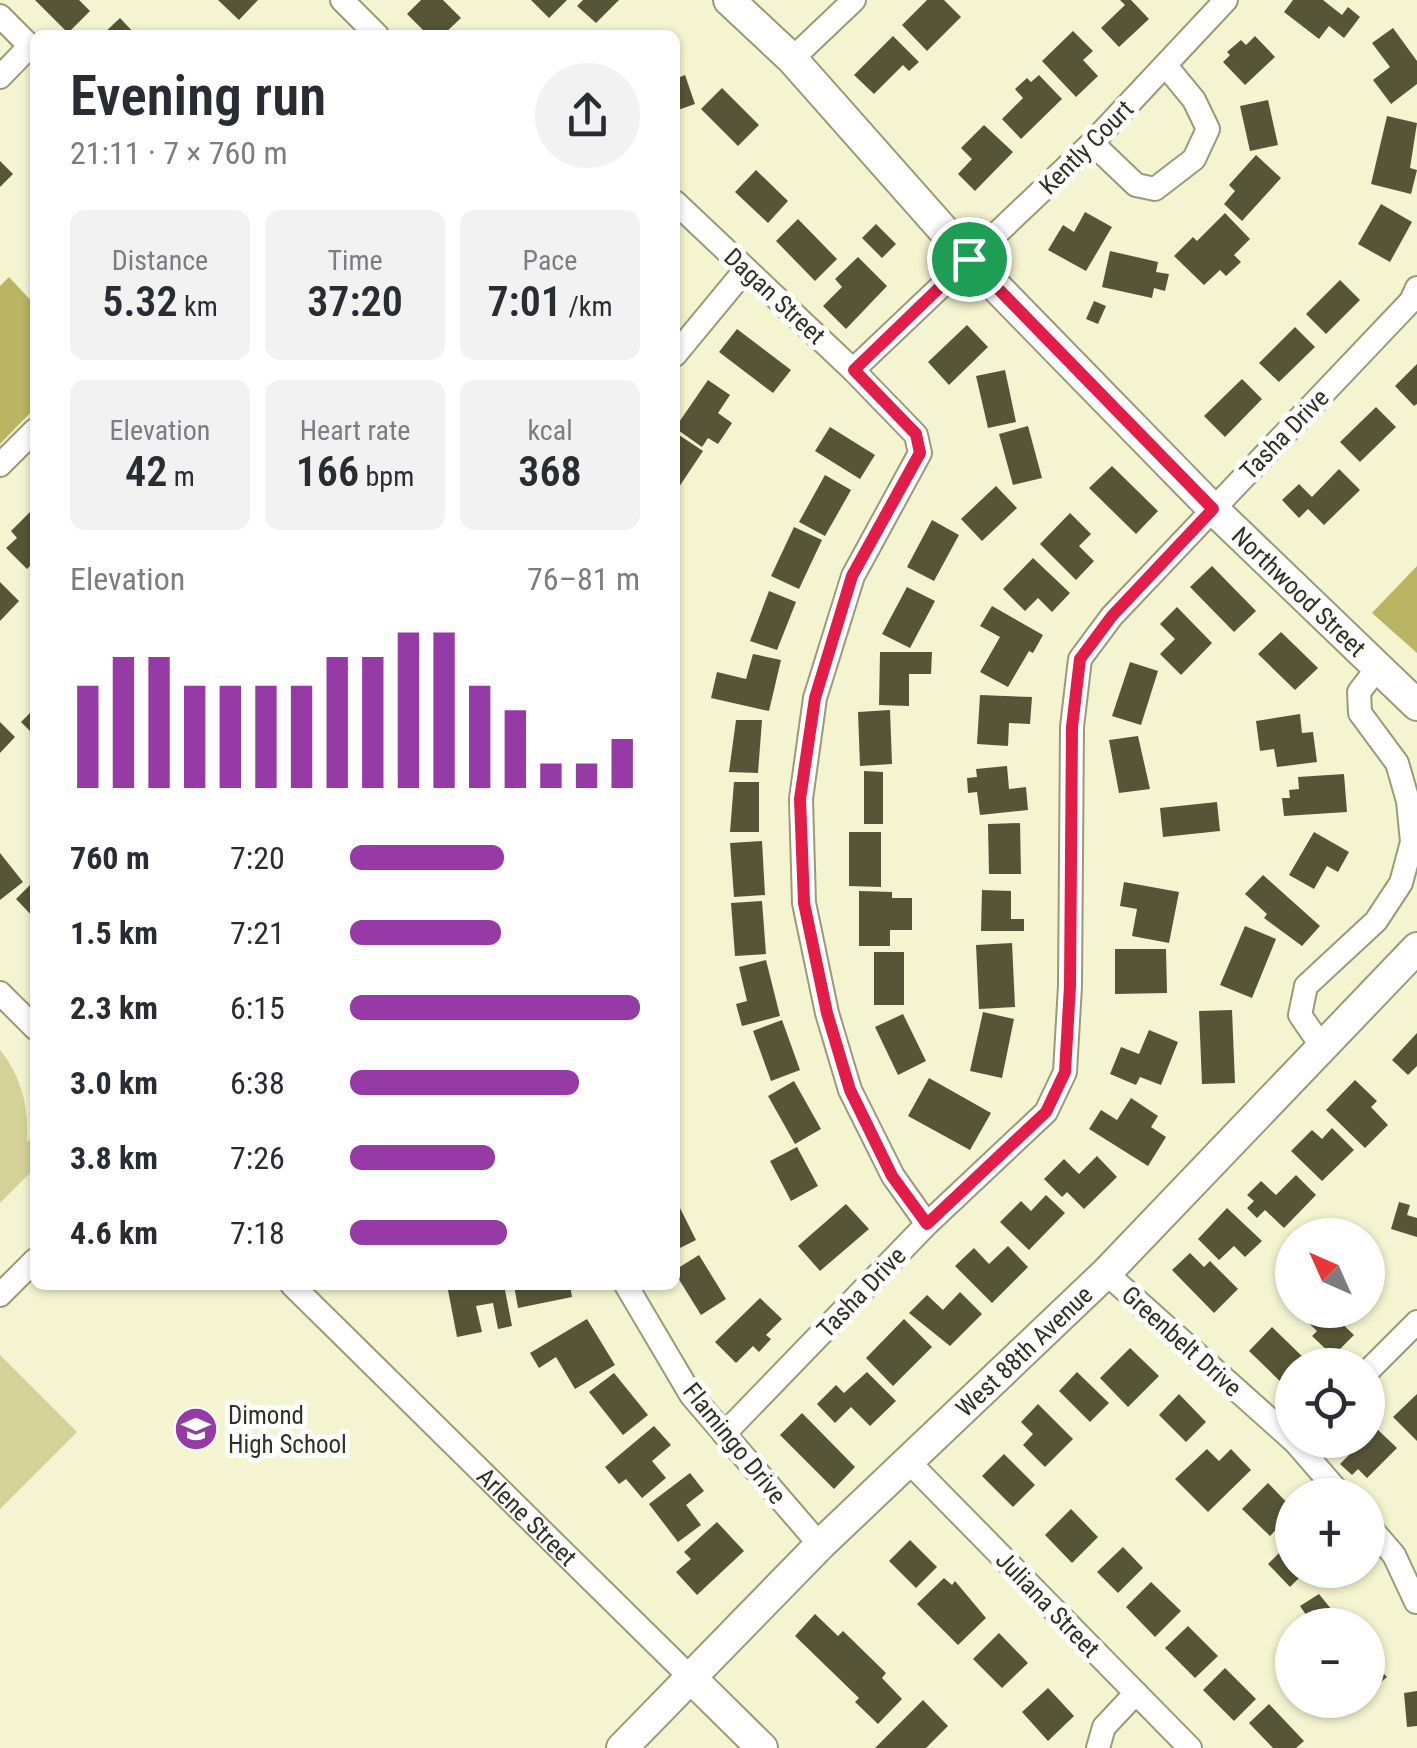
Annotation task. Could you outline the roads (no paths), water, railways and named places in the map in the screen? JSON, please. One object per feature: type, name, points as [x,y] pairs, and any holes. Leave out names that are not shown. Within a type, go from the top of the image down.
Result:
[{"type":"street","points":[[342,0],[371,30]]},
{"type":"street","name":"Northwood Street","points":[[729,0],[792,59],[969,259],[1213,509],[1417,705]]},
{"type":"street","points":[[792,59],[854,0]]},
{"type":"street","name":"Kently Court","points":[[854,370],[1092,143],[1226,0]]},
{"type":"street","points":[[0,16],[30,45]]},
{"type":"street","points":[[0,78],[30,51]]},
{"type":"street","points":[[1092,143],[1136,185],[1154,190],[1194,160],[1208,129],[1194,100],[1166,66]]},
{"type":"street","name":"Dagan Street","points":[[680,207],[854,370],[916,434],[920,453],[852,576],[815,698],[800,799],[804,903],[827,1013],[850,1090],[892,1176],[927,1224]]},
{"type":"street","points":[[680,349],[746,268]]},
{"type":"street","name":"Tasha Drive","points":[[724,1434],[927,1224],[1046,1112],[1065,1072],[1070,986],[1072,727],[1080,659],[1112,616],[1410,301],[1417,288]]},
{"type":"street","points":[[0,464],[30,435]]},
{"type":"street","points":[[1322,1047],[1300,1015],[1306,986],[1376,921],[1402,883],[1412,842],[1408,802],[1397,763],[1360,713],[1359,692],[1378,666]]},
{"type":"street","name":"West 88th Avenue","points":[[622,1748],[820,1545],[1106,1273],[1417,948]]},
{"type":"street","points":[[0,993],[30,1023]]},
{"type":"street","points":[[0,1295],[30,1265]]},
{"type":"street","name":"Greenbelt Drive","points":[[1106,1273],[1275,1422]]},
{"type":"street","name":"Arlene Street","points":[[297,1290],[762,1748]]},
{"type":"street","name":"Flamingo Drive","points":[[629,1290],[692,1395],[820,1545]]},
{"type":"street","points":[[1385,1354],[1417,1322]]},
{"type":"street","name":"Greenbelt Drive","points":[[1310,1458],[1327,1478]]},
{"type":"street","name":"Juliana Street","points":[[907,1460],[1190,1748]]},
{"type":"street","points":[[1385,1545],[1416,1602]]},
{"type":"street","points":[[1098,1748],[1104,1727],[1136,1694]]},
{"type":"place","name":"Dimond High School","points":[[196,1429]]}]
